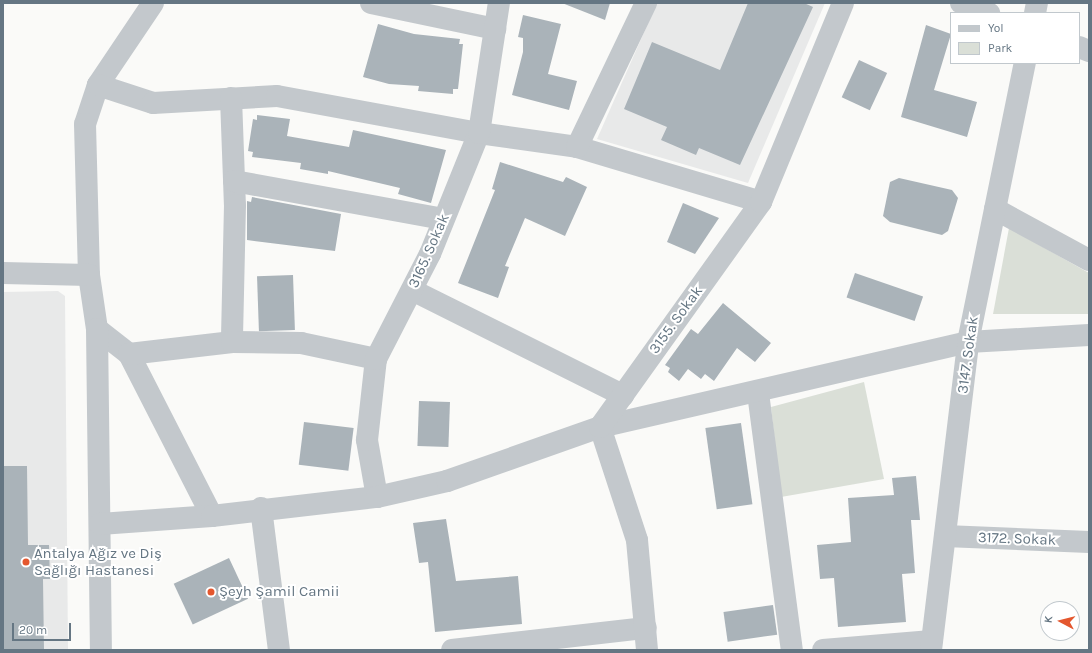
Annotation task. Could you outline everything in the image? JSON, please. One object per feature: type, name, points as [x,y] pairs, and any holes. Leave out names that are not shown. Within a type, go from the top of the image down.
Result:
[{"type":"street","points":[[101,650],[97,329],[89,275],[85,124],[98,85],[153,3]]},
{"type":"street","points":[[371,3],[495,29]]},
{"type":"street","name":"3165. Sokak","points":[[377,497],[367,440],[376,359],[412,290],[479,133],[499,3]]},
{"type":"street","points":[[577,147],[646,3]]},
{"type":"street","name":"3155. Sokak","points":[[600,427],[761,202],[843,3]]},
{"type":"street","points":[[961,3],[986,12]]},
{"type":"street","name":"3147. Sokak","points":[[932,645],[968,342],[1025,64]]},
{"type":"street","points":[[98,85],[153,103],[277,96],[479,133],[577,147],[761,202]]},
{"type":"street","points":[[231,98],[234,181],[232,342]]},
{"type":"street","points":[[234,181],[443,219]]},
{"type":"street","points":[[995,209],[1089,260]]},
{"type":"street","points":[[3,274],[89,275]]},
{"type":"street","points":[[412,290],[623,395]]},
{"type":"street","points":[[97,329],[129,354],[212,516]]},
{"type":"street","points":[[100,524],[212,516],[261,508],[377,497],[446,481],[600,427],[758,393],[968,342],[1089,335]]},
{"type":"street","points":[[129,354],[232,342],[301,343],[376,359]]},
{"type":"street","points":[[758,393],[792,650]]},
{"type":"street","points":[[600,427],[637,540],[647,650]]},
{"type":"street","points":[[261,508],[279,650]]},
{"type":"street","name":"3172. Sokak","points":[[946,536],[1089,542]]},
{"type":"street","points":[[452,650],[646,628]]},
{"type":"street","points":[[823,650],[932,645]]},
{"type":"shaded area","points":[[657,3],[825,3],[748,183],[597,139]]},
{"type":"shaded area","points":[[58,291],[65,296],[68,650],[3,650],[3,292]]},
{"type":"green space","points":[[1009,228],[1089,273],[1088,314],[993,314]]},
{"type":"green space","points":[[864,382],[884,479],[781,497],[771,407]]},
{"type":"building","points":[[562,3],[610,3],[605,20]]},
{"type":"building","points":[[748,3],[804,3],[813,7],[740,165],[699,148],[696,155],[661,140],[667,127],[624,109],[652,42],[720,70]]},
{"type":"building","points":[[523,15],[561,24],[548,74],[577,81],[569,110],[512,95],[523,52],[523,38],[518,37]]},
{"type":"building","points":[[378,24],[414,34],[460,39],[459,44],[463,44],[458,89],[453,89],[453,94],[418,91],[419,86],[389,84],[363,77]]},
{"type":"building","points":[[926,25],[950,34],[934,90],[977,102],[967,137],[901,117]]},
{"type":"building","points":[[859,60],[887,73],[870,110],[842,97]]},
{"type":"building","points":[[257,115],[290,119],[287,136],[349,147],[353,130],[446,150],[431,203],[398,194],[400,188],[328,171],[328,174],[300,169],[301,163],[252,157],[253,152],[248,151],[253,119],[257,120]]},
{"type":"building","points":[[500,162],[563,182],[566,177],[587,187],[565,236],[525,218],[505,266],[509,267],[498,298],[458,283],[495,190],[492,189]]},
{"type":"building","points":[[899,178],[952,190],[958,198],[948,231],[942,235],[890,222],[883,216],[890,182]]},
{"type":"building","points":[[252,197],[341,214],[335,251],[247,240],[247,201],[251,202]]},
{"type":"building","points":[[683,203],[719,218],[695,254],[667,242]]},
{"type":"building","points":[[855,273],[923,296],[915,321],[847,298]]},
{"type":"building","points":[[293,275],[295,330],[259,331],[257,276]]},
{"type":"building","points":[[723,303],[771,343],[755,362],[737,348],[714,381],[705,374],[701,379],[688,369],[679,381],[668,372],[670,368],[665,365],[691,329],[698,334]]},
{"type":"building","points":[[419,401],[450,402],[448,447],[417,446]]},
{"type":"building","points":[[304,422],[354,428],[348,471],[299,465]]},
{"type":"building","points":[[741,423],[752,504],[717,509],[705,428]]},
{"type":"building","name":"Antalya Ağız ve Diş Sağlığı Hastanesi","points":[[3,466],[27,466],[28,545],[49,545],[50,579],[43,579],[44,650],[3,650]]},
{"type":"building","points":[[916,476],[920,520],[911,520],[915,573],[902,574],[906,622],[838,627],[834,578],[820,579],[817,545],[851,542],[848,498],[894,495],[892,478]]},
{"type":"building","points":[[446,519],[456,581],[518,576],[522,624],[435,632],[428,562],[419,563],[413,523]]},
{"type":"building","name":"Şeyh Şamil Camii","points":[[229,558],[248,599],[193,625],[174,584]]},
{"type":"building","points":[[773,605],[777,635],[728,642],[723,612]]},
{"type":"place","name":"Antalya Ağız ve Diş Sağlığı Hastanesi","points":[[26,562]]},
{"type":"place","name":"Şeyh Şamil Camii","points":[[211,592]]}]
